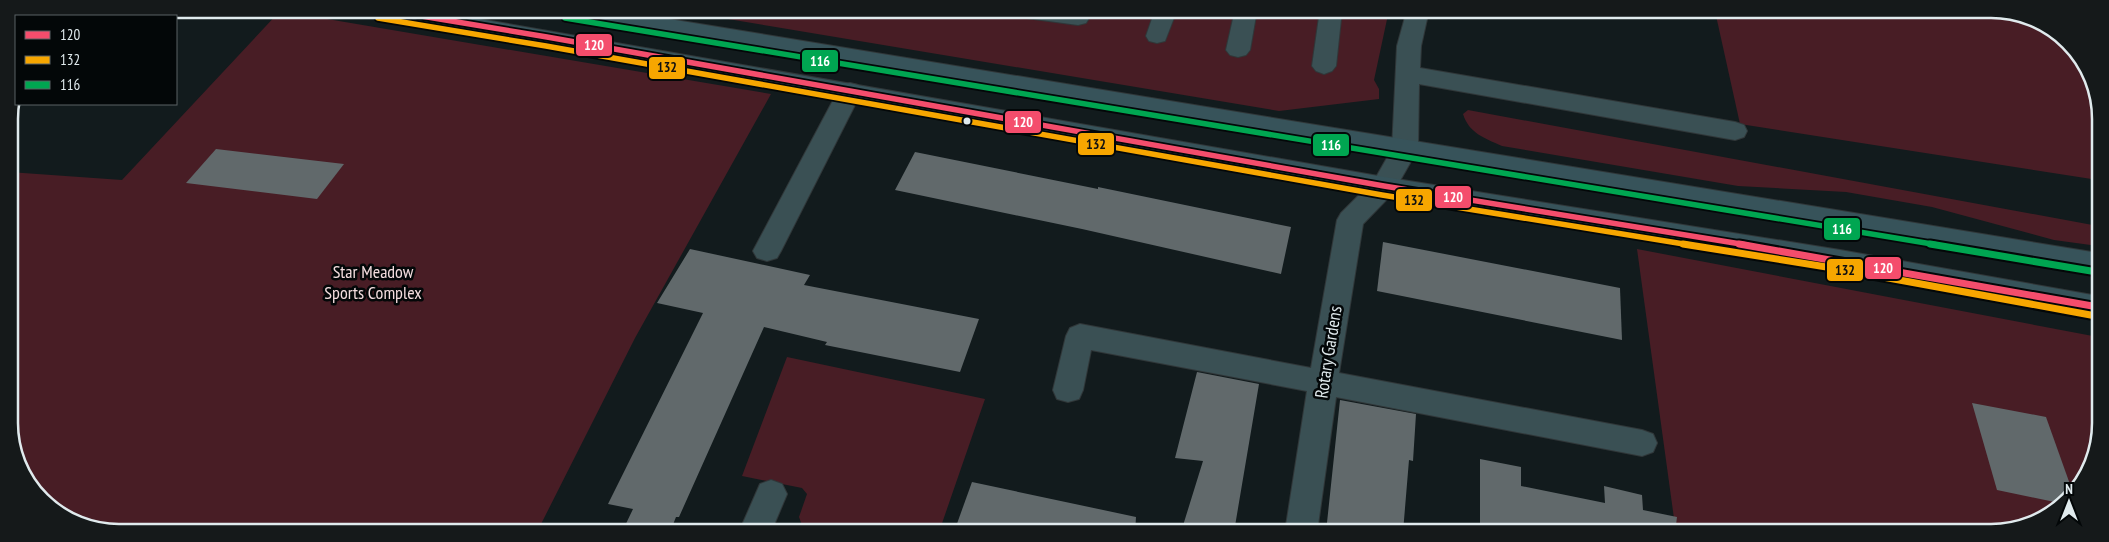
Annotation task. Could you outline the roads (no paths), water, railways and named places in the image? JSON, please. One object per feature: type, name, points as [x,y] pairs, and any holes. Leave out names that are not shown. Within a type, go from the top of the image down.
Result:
[{"type":"main road","points":[[431,18],[1384,186],[1831,259],[2092,305]]},
{"type":"main road","points":[[620,18],[2092,262]]},
{"type":"street","points":[[1157,36],[1163,18]]},
{"type":"street","points":[[1238,50],[1244,18]]},
{"type":"street","points":[[1324,66],[1330,18]]},
{"type":"street","points":[[1405,149],[1409,46],[1416,18]]},
{"type":"street","points":[[1408,74],[1735,131]]},
{"type":"street","points":[[767,251],[850,91]]},
{"type":"street","name":"Rotary Gardens","points":[[1302,524],[1323,381],[1350,220],[1384,186],[1405,149]]},
{"type":"street","points":[[1068,390],[1080,336],[1642,443]]},
{"type":"street","points":[[758,524],[771,494]]},
{"type":"park label","name":"Star Meadow Sports Complex","points":[[373,281]]}]
